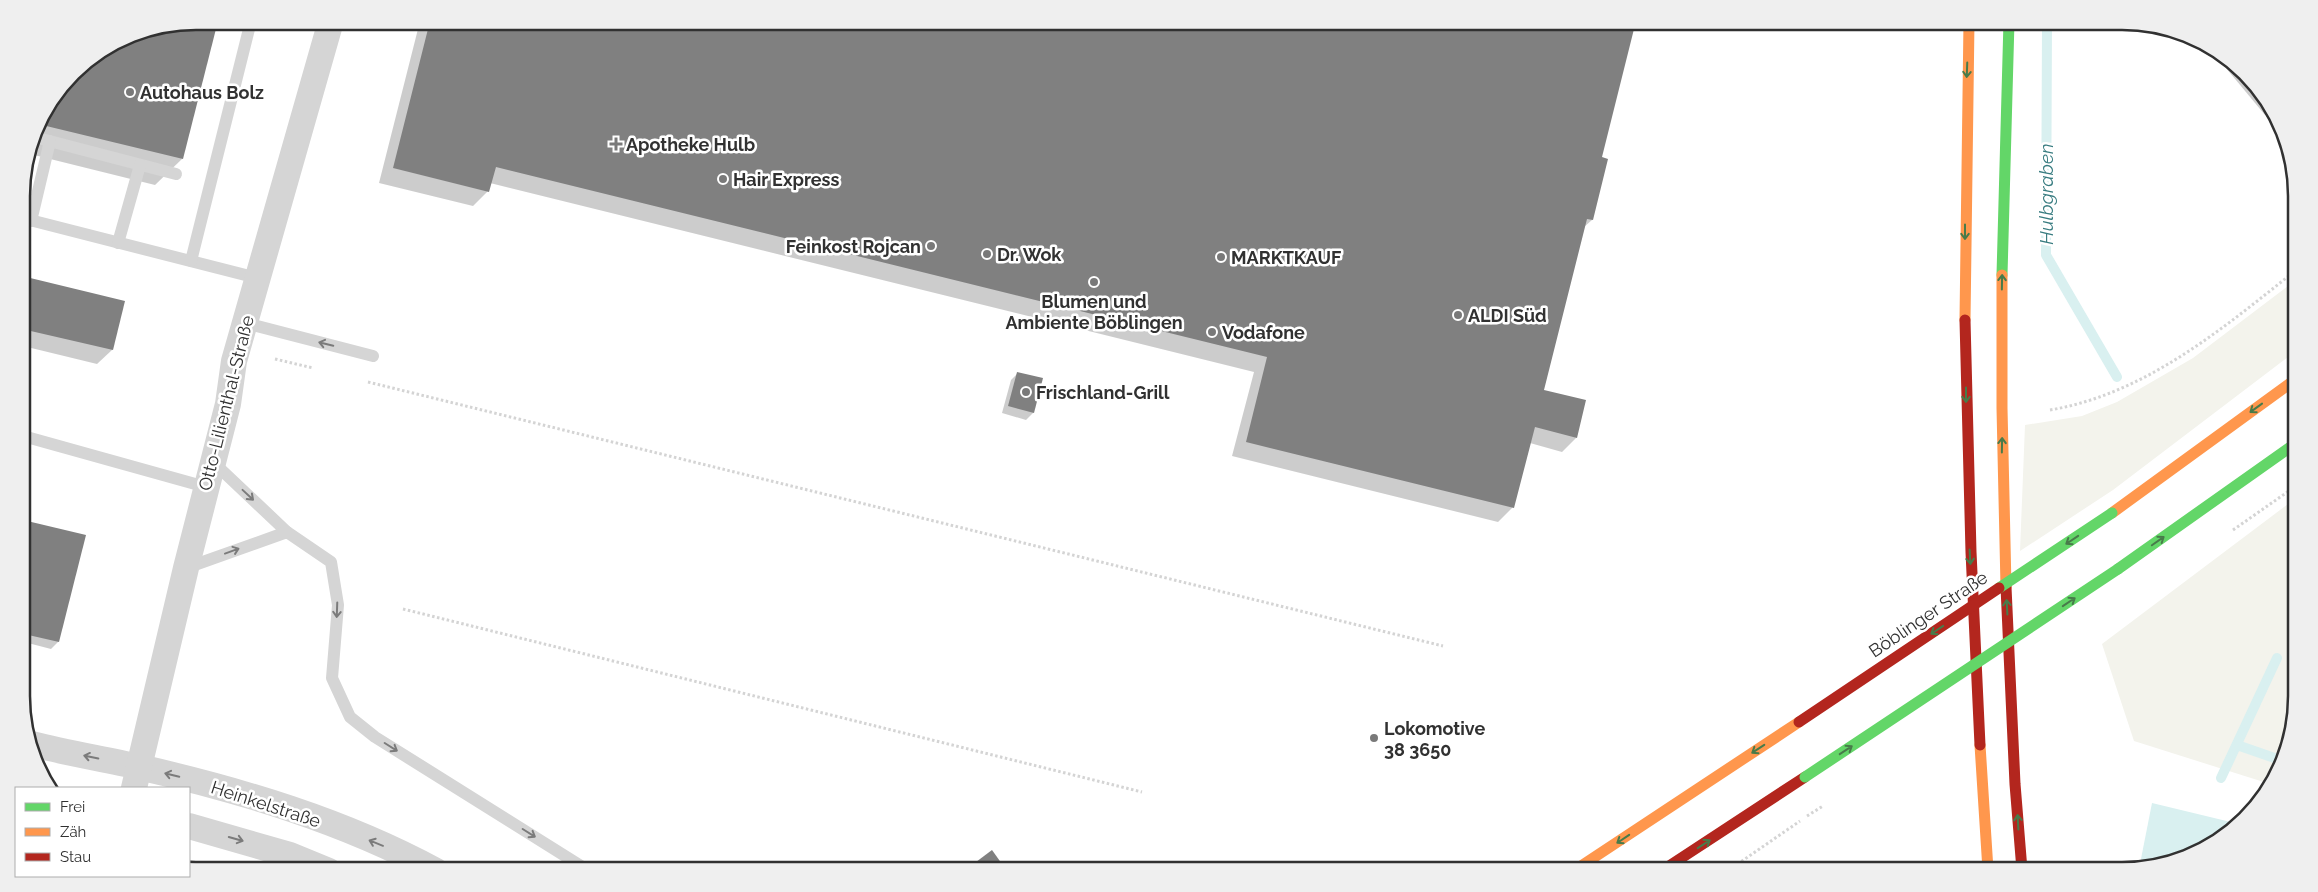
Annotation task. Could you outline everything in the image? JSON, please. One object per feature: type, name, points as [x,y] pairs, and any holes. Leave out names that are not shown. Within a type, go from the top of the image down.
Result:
[{"type":"main road","points":[[1969,30],[1965,140],[1966,425],[1970,552],[1988,862]]},
{"type":"main road","points":[[2009,30],[2002,198],[2002,496],[2014,763],[2021,862]]},
{"type":"main road","name":"Böblinger Straße","points":[[1587,862],[2112,513],[2288,385]]},
{"type":"main road","points":[[1675,862],[2118,569],[2288,449]]},
{"type":"street","name":"Otto-Lilienthal-Straße","points":[[137,778],[186,568],[228,404],[234,361],[328,30]]},
{"type":"street","name":"Heinkelstraße","points":[[38,746],[137,778],[179,787]]},
{"type":"street","name":"Heinkelstraße","points":[[190,789],[304,814],[419,862]]},
{"type":"street","points":[[190,826],[290,855],[307,862]]},
{"type":"lane","points":[[191,261],[249,30]]},
{"type":"lane","points":[[41,139],[176,174]]},
{"type":"lane","points":[[30,206],[50,142]]},
{"type":"lane","points":[[118,243],[140,164]]},
{"type":"lane","points":[[30,220],[258,278]]},
{"type":"lane","points":[[245,323],[373,356]]},
{"type":"lane","points":[[30,438],[206,487]]},
{"type":"lane","points":[[213,462],[287,532],[331,562],[338,605],[332,678],[350,717],[376,737],[575,862]]},
{"type":"lane","points":[[186,568],[287,532]]},
{"type":"path","points":[[2050,410],[2080,405],[2147,376],[2205,339],[2288,277]]},
{"type":"path","points":[[275,359],[322,370]]},
{"type":"path","points":[[359,379],[1443,646]]},
{"type":"path","points":[[403,609],[1142,792]]},
{"type":"path","points":[[1741,862],[1807,816]]},
{"type":"shaded area","points":[[2288,286],[2288,357],[2113,490],[2020,551],[2025,425],[2082,416],[2117,402],[2193,358]]},
{"type":"shaded area","points":[[2288,504],[2287,717],[2279,749],[2264,782],[2134,741],[2102,644]]},
{"type":"shaded area","points":[[2152,803],[2230,822],[2205,840],[2185,849],[2154,859],[2141,861]]},
{"type":"building","name":"Autohaus Bolz","points":[[216,30],[183,159],[46,126],[52,113],[71,87],[95,64],[113,52],[143,39],[164,33]]},
{"type":"building","name":"MARKTKAUF","points":[[428,30],[1634,30],[1602,157],[1608,159],[1593,220],[1587,219],[1544,390],[1586,400],[1577,438],[1535,427],[1514,508],[1246,442],[1267,357],[496,167],[489,192],[393,168]]},
{"type":"building","points":[[30,278],[125,301],[113,350],[30,331]]},
{"type":"building","name":"Frischland-Grill","points":[[1017,372],[1043,378],[1034,413],[1008,406]]},
{"type":"building","points":[[30,522],[86,535],[59,642],[30,635]]},
{"type":"building","points":[[992,850],[1001,862],[976,862]]},
{"type":"waterway","name":"Hulbgraben","points":[[2047,30],[2046,255],[2117,377]]},
{"type":"waterway","name":"Hulbgraben","points":[[2221,778],[2277,658]]},
{"type":"waterway","points":[[2237,745],[2275,758]]},
{"type":"traffic: fast","points":[[2002,275],[2009,30]]},
{"type":"traffic: fast","points":[[2118,569],[2288,449]]},
{"type":"traffic: fast","points":[[1999,588],[2112,513]]},
{"type":"traffic: fast","points":[[1805,777],[2118,569]]},
{"type":"traffic: slow","points":[[1965,320],[1969,30]]},
{"type":"traffic: slow","points":[[2002,275],[2002,408],[2006,587]]},
{"type":"traffic: slow","points":[[2112,513],[2288,385]]},
{"type":"traffic: slow","points":[[1587,862],[1799,722]]},
{"type":"traffic: slow","points":[[1980,745],[1987,862]]},
{"type":"traffic: jam","points":[[1965,320],[1971,552],[1980,745]]},
{"type":"traffic: jam","points":[[2006,587],[2015,784],[2021,862]]},
{"type":"traffic: jam","points":[[1799,722],[1999,588]]},
{"type":"traffic: jam","points":[[1675,862],[1805,777]]},
{"type":"place","name":"Autohaus Bolz","points":[[130,92]]},
{"type":"place","name":"Apotheke Hulb","points":[[616,144]]},
{"type":"place","name":"Hair Express","points":[[723,179]]},
{"type":"place","name":"Feinkost Rojcan","points":[[931,246]]},
{"type":"place","name":"Dr. Wok","points":[[987,254]]},
{"type":"place","name":"MARKTKAUF","points":[[1221,257]]},
{"type":"place","name":"Blumen und Ambiente Böblingen","points":[[1094,282]]},
{"type":"place","name":"ALDI Süd","points":[[1458,315]]},
{"type":"place","name":"Vodafone","points":[[1212,332]]},
{"type":"place","name":"Frischland-Grill","points":[[1026,392]]},
{"type":"place","name":"Lokomotive 38 3650","points":[[1374,738]]}]
